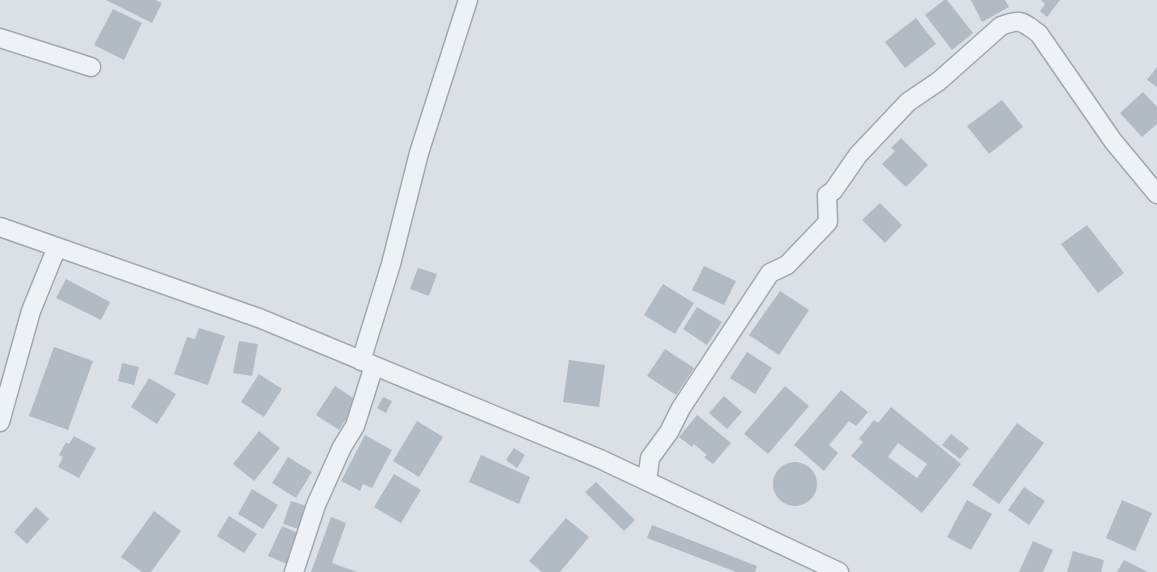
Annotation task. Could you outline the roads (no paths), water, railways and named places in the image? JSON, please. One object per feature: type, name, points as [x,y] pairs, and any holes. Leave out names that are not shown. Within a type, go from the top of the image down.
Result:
[{"type":"street","points":[[296,571],[316,505],[342,447],[355,426],[391,264],[419,153],[468,0]]},
{"type":"street","points":[[647,481],[650,458],[770,273],[787,265],[828,222],[827,195],[858,155],[908,102],[939,81],[1001,26],[1013,21],[1022,21],[1039,34],[1113,141],[1157,194]]},
{"type":"street","points":[[0,38],[91,67]]},
{"type":"street","points":[[0,227],[259,318],[368,363],[600,459],[829,570]]},
{"type":"street","points":[[0,422],[31,311],[57,247]]}]
